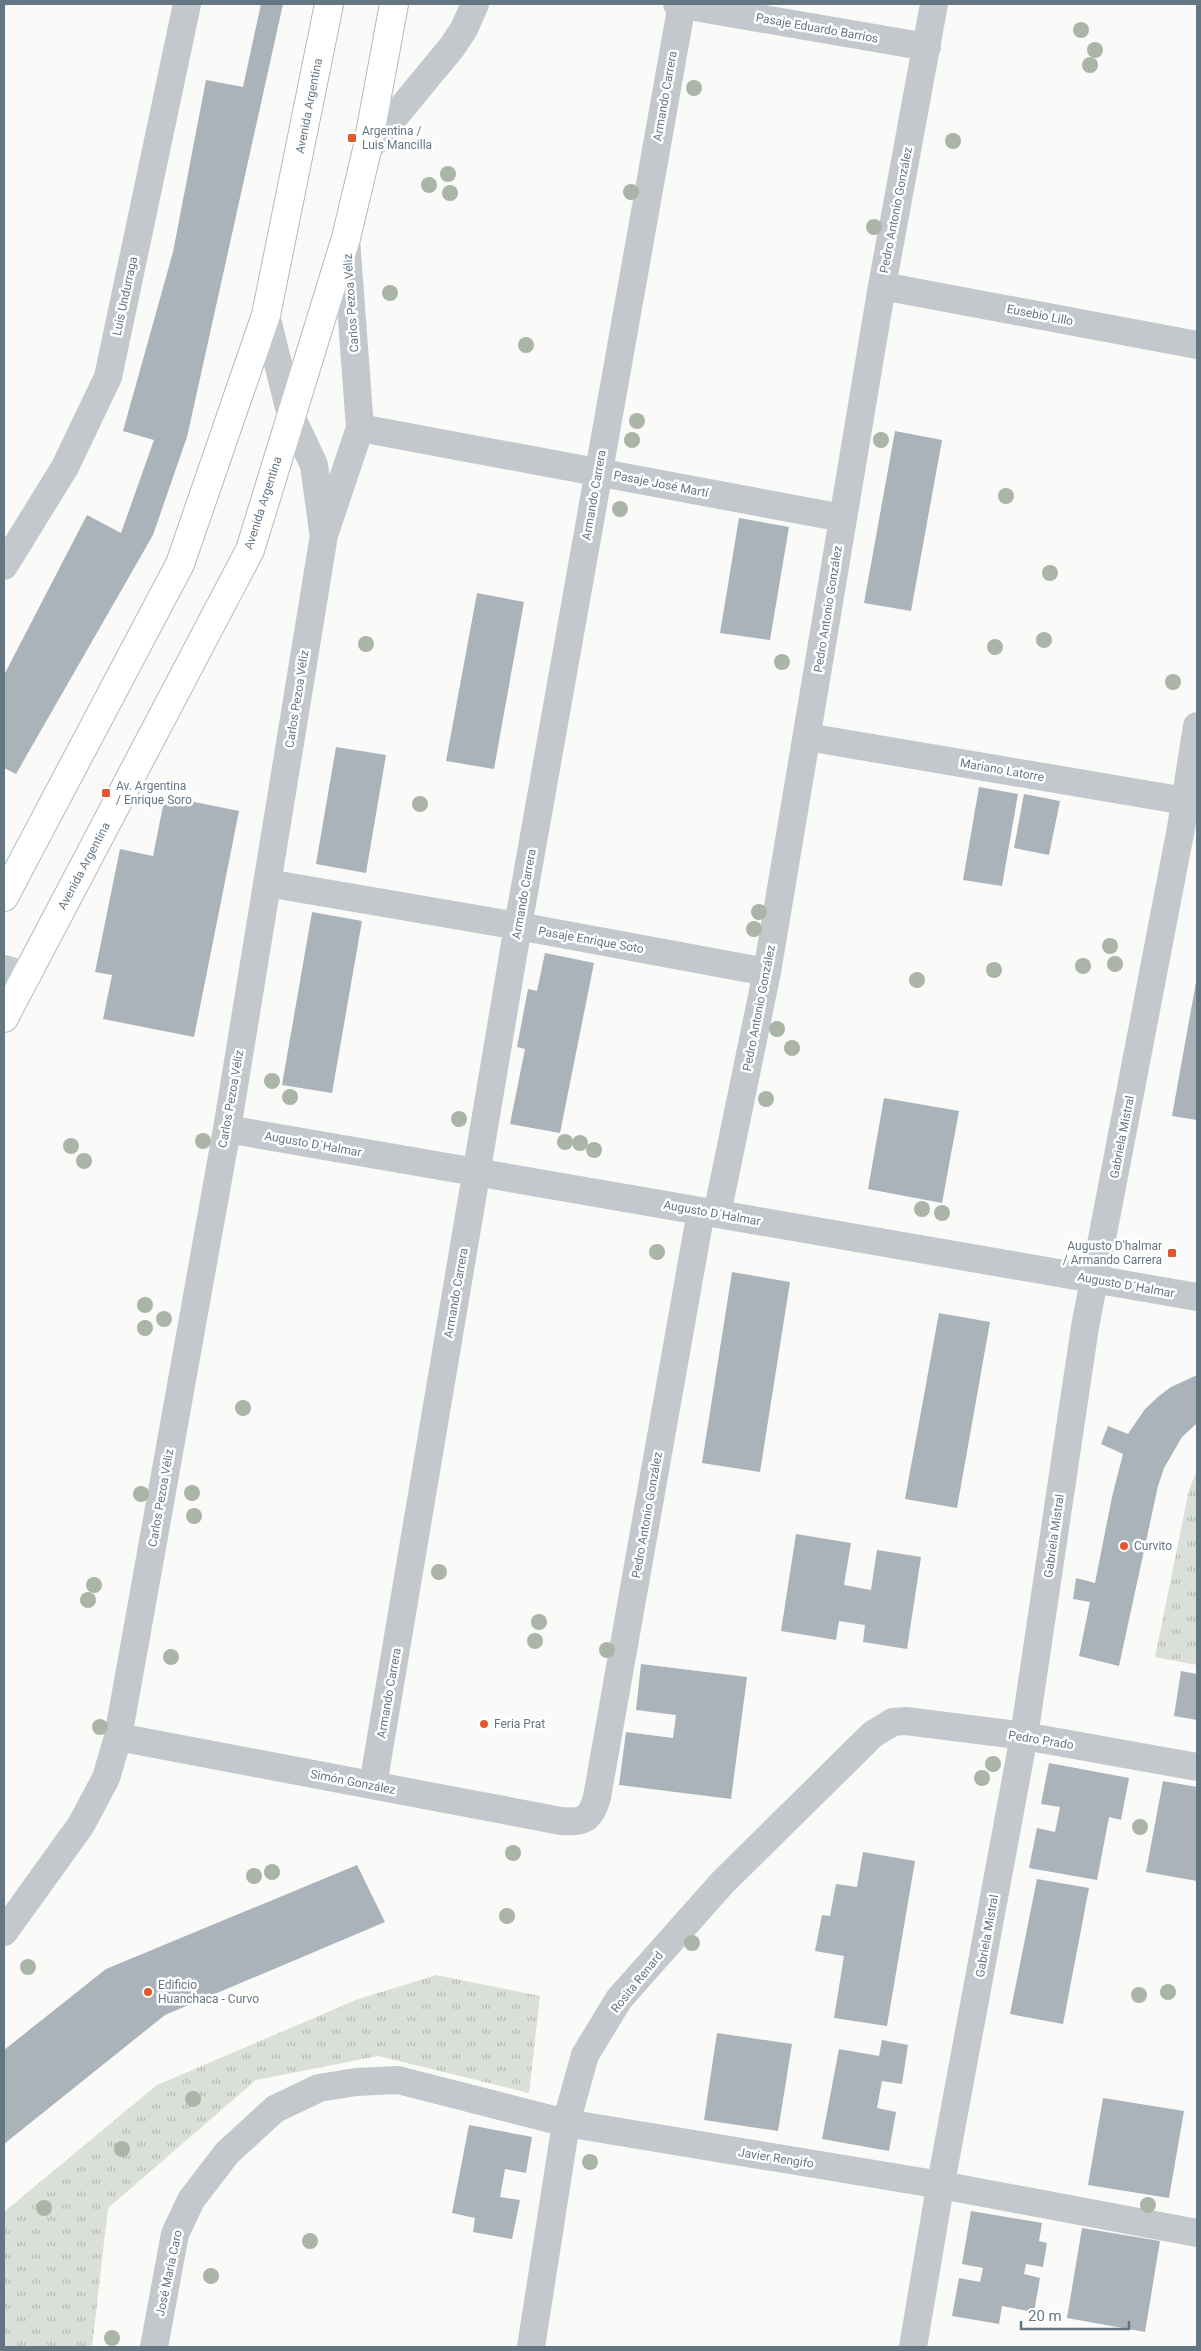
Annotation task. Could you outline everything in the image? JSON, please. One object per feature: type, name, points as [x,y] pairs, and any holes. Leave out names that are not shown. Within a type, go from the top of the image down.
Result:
[{"type":"main road","name":"Avenida Argentina","points":[[4,897],[180,564],[266,315],[329,4]]},
{"type":"main road","name":"Avenida Argentina","points":[[4,1018],[15,972],[250,550],[346,238],[367,150],[394,4]]},
{"type":"street","name":"Luis Undurraga","points":[[4,566],[65,467],[108,377],[186,4]]},
{"type":"street","points":[[367,150],[452,47],[464,29],[476,4]]},
{"type":"street","name":"Pasaje Eduardo Barrios","points":[[680,4],[927,47]]},
{"type":"street","name":"Armando Carrera","points":[[374,1786],[518,926],[680,4]]},
{"type":"street","name":"Pedro Antonio González","points":[[588,1817],[593,1811],[597,1797],[709,1212],[767,972],[808,737],[882,286],[934,4]]},
{"type":"street","name":"Carlos Pezoa Véliz","points":[[4,1932],[81,1825],[106,1778],[118,1737],[226,1129],[324,535],[360,428],[346,238]]},
{"type":"street","name":"Eusebio Lillo","points":[[882,286],[1197,345]]},
{"type":"street","points":[[266,315],[291,416],[314,465],[324,535]]},
{"type":"street","name":"Pasaje José Martí","points":[[360,428],[843,518]]},
{"type":"street","name":"Gabriela Mistral","points":[[913,2347],[1024,1736],[1083,1337],[1191,802],[1197,726]]},
{"type":"street","name":"Mariano Latorre","points":[[808,737],[1191,802]]},
{"type":"street","name":"Pasaje Enrique Soto","points":[[267,883],[518,926],[767,972]]},
{"type":"street","name":"Augusto D´Halmar","points":[[226,1129],[1197,1297]]},
{"type":"street","name":"Pedro Prado","points":[[884,1726],[893,1722],[906,1721],[1024,1736],[1197,1767]]},
{"type":"street","name":"Rosita Renard","points":[[531,2347],[566,2123],[585,2055],[620,1999],[723,1882],[858,1747],[884,1726]]},
{"type":"street","name":"Simón González","points":[[118,1737],[561,1821],[572,1822],[588,1817]]},
{"type":"street","name":"Javier Rengifo","points":[[356,2082],[398,2080],[566,2123],[941,2185],[1197,2232]]},
{"type":"street","name":"José María Caro","points":[[154,2347],[176,2234],[191,2200],[227,2153],[275,2109],[319,2088],[356,2082]]},
{"type":"green space","points":[[1197,1470],[1197,1665],[1155,1657],[1189,1490]]},
{"type":"green space","points":[[436,1975],[540,1996],[529,2093],[378,2056],[256,2080],[108,2208],[92,2347],[4,2347],[4,2212],[157,2085],[356,2000]]},
{"type":"building","points":[[261,4],[283,4],[187,437],[153,535],[16,774],[4,768],[4,675],[87,515],[121,533],[154,440],[123,431],[173,252],[206,80],[243,87]]},
{"type":"building","points":[[895,431],[942,440],[911,611],[864,603]]},
{"type":"building","points":[[739,518],[789,527],[770,640],[720,633]]},
{"type":"building","points":[[477,593],[524,602],[494,769],[446,761]]},
{"type":"building","points":[[336,747],[386,755],[366,873],[316,864]]},
{"type":"building","points":[[979,787],[1018,794],[1002,886],[963,880]]},
{"type":"building","points":[[1024,794],[1060,801],[1049,855],[1014,848]]},
{"type":"building","points":[[165,796],[239,811],[194,1037],[103,1019],[112,975],[95,972],[120,849],[153,856]]},
{"type":"building","points":[[312,912],[362,921],[332,1093],[282,1085]]},
{"type":"building","points":[[545,953],[594,963],[560,1133],[510,1124],[525,1049],[517,1047],[528,989],[537,991]]},
{"type":"building","points":[[1197,982],[1197,1120],[1172,1116]]},
{"type":"building","points":[[884,1098],[959,1111],[942,1203],[868,1189]]},
{"type":"building","points":[[732,1272],[790,1282],[760,1472],[702,1463]]},
{"type":"building","points":[[939,1313],[990,1322],[957,1508],[905,1499]]},
{"type":"building","name":"Curvito","points":[[1197,1375],[1197,1423],[1182,1437],[1164,1468],[1158,1486],[1119,1666],[1079,1656],[1090,1602],[1073,1599],[1076,1578],[1095,1583],[1112,1497],[1123,1454],[1101,1444],[1108,1426],[1128,1434],[1145,1409],[1159,1396],[1171,1387]]},
{"type":"building","points":[[796,1534],[851,1543],[844,1585],[871,1590],[877,1550],[921,1557],[907,1649],[863,1642],[865,1625],[839,1621],[836,1640],[781,1631]]},
{"type":"building","points":[[641,1664],[747,1677],[731,1799],[619,1785],[626,1732],[673,1738],[676,1715],[636,1710]]},
{"type":"building","points":[[1181,1671],[1197,1674],[1197,1720],[1174,1716]]},
{"type":"building","points":[[1049,1763],[1129,1778],[1121,1820],[1109,1817],[1097,1880],[1029,1868],[1037,1828],[1055,1832],[1060,1807],[1041,1804]]},
{"type":"building","points":[[1163,1781],[1197,1787],[1197,1881],[1146,1872]]},
{"type":"building","points":[[863,1852],[915,1861],[887,2026],[834,2018],[844,1956],[815,1951],[822,1915],[830,1916],[836,1884],[857,1887]]},
{"type":"building","name":"Edificio Huanchaca - Curvo","points":[[357,1865],[385,1922],[165,2015],[4,2144],[4,2050],[106,1969]]},
{"type":"building","points":[[1037,1879],[1089,1888],[1063,2024],[1010,2014]]},
{"type":"building","points":[[717,2033],[792,2044],[778,2131],[704,2120]]},
{"type":"building","points":[[882,2040],[908,2045],[902,2084],[882,2081],[877,2108],[896,2112],[889,2151],[822,2139],[839,2049],[879,2056]]},
{"type":"building","points":[[1103,2098],[1184,2111],[1169,2198],[1088,2185]]},
{"type":"building","points":[[469,2125],[532,2137],[526,2173],[505,2169],[500,2197],[520,2200],[512,2239],[473,2232],[475,2218],[452,2213]]},
{"type":"building","points":[[971,2211],[1042,2223],[1039,2241],[1047,2243],[1043,2267],[1026,2264],[1024,2274],[1040,2278],[1034,2312],[1002,2306],[999,2324],[952,2316],[959,2278],[980,2282],[983,2268],[962,2264]]},
{"type":"building","points":[[1082,2228],[1160,2241],[1145,2332],[1067,2318]]},
{"type":"place","name":"Argentina / Luis Mancilla","points":[[352,138]]},
{"type":"place","name":"Av. Argentina / Enrique Soro","points":[[106,793]]},
{"type":"place","name":"Augusto D'halmar / Armando Carrera","points":[[1172,1253]]},
{"type":"place","name":"Curvito","points":[[1124,1546]]},
{"type":"place","name":"Feria Prat","points":[[484,1724]]},
{"type":"place","name":"Edificio Huanchaca - Curvo","points":[[148,1992]]}]
